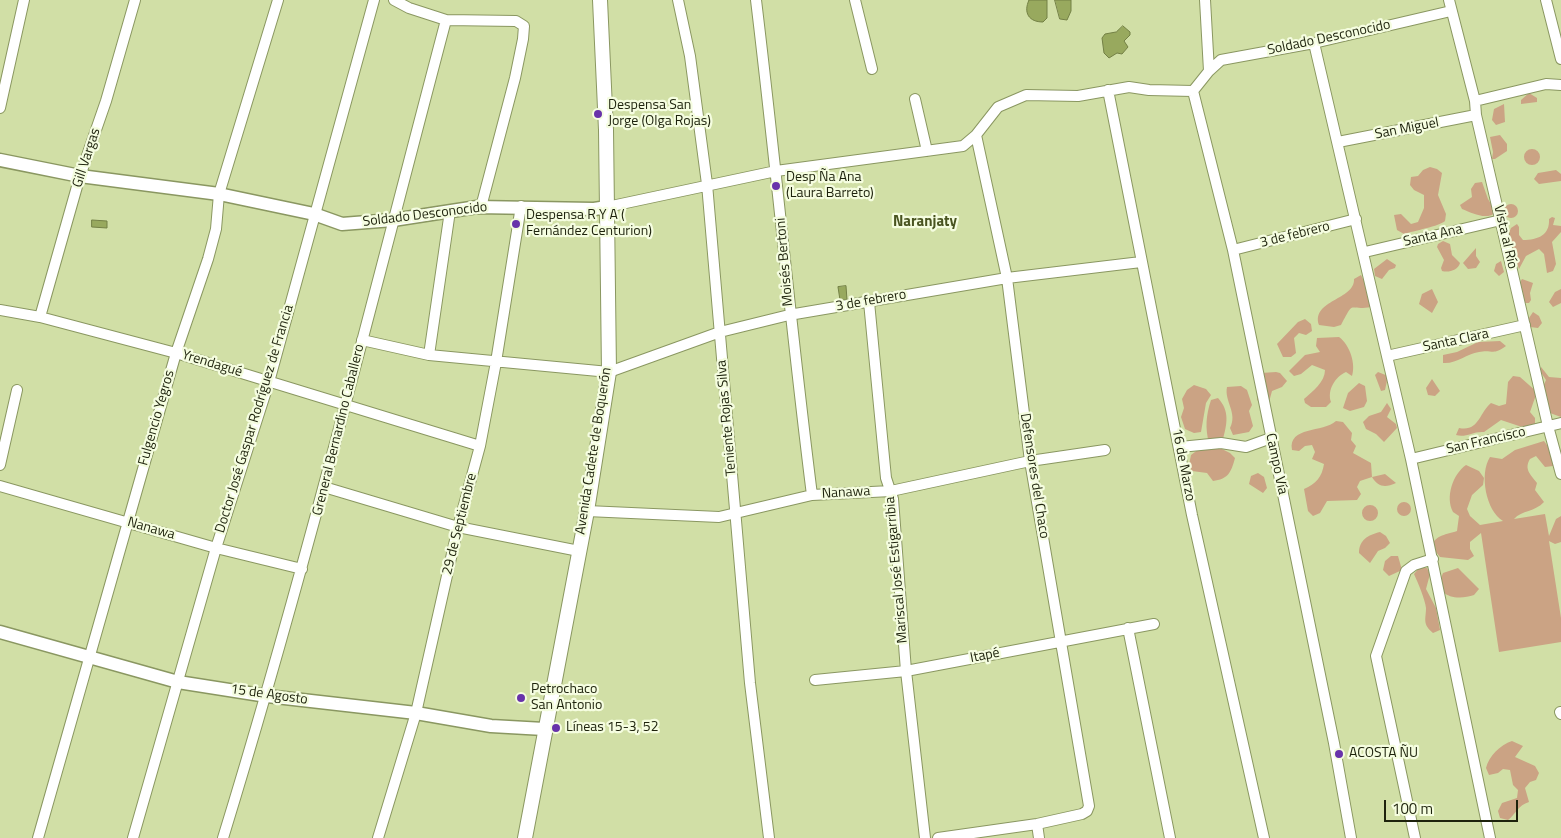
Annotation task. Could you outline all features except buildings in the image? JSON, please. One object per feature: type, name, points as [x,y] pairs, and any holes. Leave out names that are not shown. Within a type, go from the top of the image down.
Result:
[{"type":"main road","name":"Avenida Cadete de Boquerón","points":[[525,838],[544,729],[587,511],[608,372],[607,206],[604,68],[600,0]]},
{"type":"street","points":[[0,108],[24,0]]},
{"type":"street","name":"Gill Vargas","points":[[40,317],[80,176],[106,101],[135,0]]},
{"type":"street","name":"Fulgencio Yegros","points":[[38,838],[176,353],[216,229],[219,194],[278,0]]},
{"type":"street","name":"Doctor José Gaspar Rodríguez de Francia","points":[[133,838],[216,548],[269,382],[374,0]]},
{"type":"street","points":[[394,0],[409,8],[446,20],[516,21],[524,26],[515,78],[481,207]]},
{"type":"street","name":"Teniente Rojas Silva","points":[[678,0],[690,56],[707,184],[750,683],[769,838]]},
{"type":"street","name":"Moisés Bertoni","points":[[756,0],[776,172],[789,316],[812,495]]},
{"type":"street","points":[[855,0],[872,69]]},
{"type":"street","points":[[1205,0],[1210,67]]},
{"type":"street","name":"Vista al Río","points":[[1449,0],[1475,101],[1476,115],[1548,426],[1561,474]]},
{"type":"street","points":[[1546,0],[1561,59]]},
{"type":"street","name":"Soldado Desconocido","points":[[0,160],[80,176],[219,194],[314,214],[342,224],[393,220],[481,207],[521,206],[594,210],[707,184],[776,172],[962,146],[976,135],[998,107],[1026,95],[1078,96],[1129,86],[1150,90],[1193,91],[1210,67],[1221,60],[1314,43],[1452,11]]},
{"type":"street","name":"Greneral Bernardino Caballero","points":[[223,838],[267,696],[302,569],[446,20]]},
{"type":"street","points":[[1314,43],[1365,252],[1411,459],[1490,838]]},
{"type":"street","points":[[1475,101],[1546,84],[1561,85]]},
{"type":"street","name":"16 de Marzo","points":[[1108,90],[1140,262],[1180,446],[1194,524],[1264,838]]},
{"type":"street","name":"Campo Vía","points":[[1193,91],[1233,250],[1270,438],[1334,742],[1351,838]]},
{"type":"street","points":[[915,99],[927,152]]},
{"type":"street","name":"San Miguel","points":[[1338,142],[1476,115]]},
{"type":"street","name":"Defensores del Chaco","points":[[976,135],[1007,278],[1030,461],[1089,806],[1087,811],[1082,814],[1037,824]]},
{"type":"street","name":"29 de Septiembre","points":[[378,838],[416,713],[458,527],[480,446],[496,362],[521,206]]},
{"type":"street","points":[[429,355],[450,211]]},
{"type":"street","name":"3 de febrero","points":[[1233,250],[1356,219]]},
{"type":"street","name":"Santa Ana","points":[[1365,252],[1501,220]]},
{"type":"street","name":"3 de febrero","points":[[608,372],[720,332],[789,316],[1007,278],[1140,262]]},
{"type":"street","name":"Mariscal José Estigarribia","points":[[869,302],[886,478],[893,499],[906,670],[925,838]]},
{"type":"street","name":"Yrendagué","points":[[0,310],[40,317],[176,353],[480,446]]},
{"type":"street","name":"Santa Clara","points":[[1387,356],[1525,325]]},
{"type":"street","points":[[362,340],[429,355],[608,372]]},
{"type":"street","points":[[0,465],[17,390]]},
{"type":"street","name":"San Francisco","points":[[1411,459],[1561,423]]},
{"type":"street","points":[[1180,446],[1221,443],[1246,447],[1270,438]]},
{"type":"street","name":"Nanawa","points":[[587,511],[719,517],[812,495],[891,491],[1030,461],[1105,450]]},
{"type":"street","name":"Nanawa","points":[[0,486],[216,548],[302,569]]},
{"type":"street","points":[[324,487],[458,527],[579,550]]},
{"type":"street","points":[[1415,838],[1376,656],[1406,571],[1414,565],[1433,560]]},
{"type":"street","name":"Itapé","points":[[815,680],[906,670],[1154,624]]},
{"type":"street","points":[[1128,628],[1170,838]]},
{"type":"street","name":"15 de Agosto","points":[[0,632],[178,682],[267,696],[416,713],[491,726],[544,729]]},
{"type":"street","points":[[938,838],[1037,824],[1039,838]]},
{"type":"shaded area","points":[[1029,0],[1047,0],[1047,18],[1043,22],[1038,22],[1028,16],[1027,5]]},
{"type":"shaded area","points":[[1055,0],[1071,0],[1071,11],[1067,20],[1060,19]]},
{"type":"shaded area","points":[[1123,26],[1130,32],[1130,35],[1124,41],[1128,47],[1122,54],[1117,53],[1109,58],[1104,53],[1102,38],[1105,34],[1116,32]]},
{"type":"shaded area","points":[[1529,93],[1537,98],[1537,102],[1521,104],[1521,100]]},
{"type":"shaded area","points":[[1504,104],[1505,122],[1496,125],[1492,120],[1494,109]]},
{"type":"shaded area","points":[[1500,135],[1507,144],[1507,151],[1492,159],[1493,152],[1490,137]]},
{"type":"shaded area","points":[[1532,149],[1538,151],[1540,157],[1538,163],[1532,165],[1526,163],[1524,157],[1526,151]]},
{"type":"shaded area","points":[[1430,167],[1442,173],[1438,195],[1446,214],[1445,221],[1432,227],[1404,234],[1397,230],[1394,215],[1401,214],[1411,224],[1418,222],[1424,208],[1424,195],[1414,190],[1410,185],[1411,177],[1418,176],[1423,170]]},
{"type":"shaded area","points":[[1556,170],[1561,174],[1561,181],[1539,184],[1534,179],[1538,173]]},
{"type":"shaded area","points":[[1482,182],[1488,199],[1496,212],[1488,216],[1462,209],[1460,205],[1472,197],[1471,189],[1475,183]]},
{"type":"shaded area","points":[[1508,204],[1514,204],[1518,211],[1514,218],[1508,218],[1504,214],[1504,208]]},
{"type":"shaded area","points":[[1555,218],[1553,225],[1561,226],[1561,232],[1552,242],[1556,264],[1553,271],[1547,273],[1544,254],[1539,249],[1526,256],[1519,269],[1508,235],[1511,228],[1517,224],[1519,235],[1523,240],[1538,238],[1545,233],[1549,219]]},
{"type":"shaded area","points":[[92,220],[107,221],[107,228],[92,227]]},
{"type":"shaded area","points":[[1443,241],[1450,244],[1452,255],[1460,263],[1455,269],[1445,272],[1441,268],[1444,260],[1437,247]]},
{"type":"shaded area","points":[[1476,248],[1476,256],[1480,262],[1476,268],[1468,269],[1463,263]]},
{"type":"shaded area","points":[[1387,259],[1396,265],[1395,268],[1389,270],[1382,279],[1375,276],[1374,269]]},
{"type":"shaded area","points":[[1501,261],[1504,272],[1499,276],[1494,271],[1496,264]]},
{"type":"shaded area","points":[[1361,275],[1366,285],[1371,307],[1350,309],[1341,325],[1334,327],[1319,325],[1318,317],[1321,310],[1348,292],[1354,279]]},
{"type":"shaded area","points":[[1522,279],[1533,283],[1529,303],[1522,303],[1520,282]]},
{"type":"shaded area","points":[[846,286],[847,300],[840,300],[838,287]]},
{"type":"shaded area","points":[[1432,289],[1438,302],[1432,313],[1419,304],[1422,294]]},
{"type":"shaded area","points":[[1561,289],[1561,303],[1553,307],[1549,302],[1555,292]]},
{"type":"shaded area","points":[[1533,312],[1539,316],[1542,323],[1538,328],[1530,327],[1527,321]]},
{"type":"shaded area","points":[[1305,319],[1311,324],[1312,331],[1306,335],[1299,333],[1294,338],[1296,353],[1291,357],[1283,357],[1277,344],[1298,322]]},
{"type":"shaded area","points":[[1339,337],[1343,340],[1351,355],[1352,376],[1346,372],[1335,381],[1330,393],[1331,402],[1326,407],[1311,407],[1305,403],[1304,399],[1321,382],[1325,370],[1312,365],[1301,374],[1294,376],[1289,371],[1305,355],[1320,352],[1316,346],[1317,338]]},
{"type":"shaded area","points":[[1500,341],[1506,346],[1498,351],[1483,351],[1453,362],[1443,363],[1443,355],[1457,352],[1478,342]]},
{"type":"shaded area","points":[[1541,367],[1549,377],[1561,378],[1561,417],[1550,413],[1541,391],[1546,380],[1540,371]]},
{"type":"shaded area","points":[[1378,372],[1388,376],[1385,390],[1381,391],[1375,375]]},
{"type":"shaded area","points":[[1261,373],[1280,373],[1287,381],[1282,387],[1272,391],[1269,402],[1261,403],[1257,400]]},
{"type":"shaded area","points":[[1513,376],[1520,377],[1537,392],[1530,412],[1535,418],[1535,425],[1528,429],[1501,420],[1484,432],[1463,436],[1456,435],[1459,428],[1471,427],[1475,424],[1491,403],[1499,406],[1506,404],[1508,382]]},
{"type":"shaded area","points":[[1432,379],[1440,391],[1435,396],[1428,395],[1426,388]]},
{"type":"shaded area","points":[[1359,383],[1365,386],[1367,401],[1364,407],[1350,411],[1343,408],[1348,393]]},
{"type":"shaded area","points":[[1194,385],[1206,389],[1211,395],[1206,403],[1201,432],[1194,433],[1185,429],[1181,417],[1184,408],[1182,399],[1187,390]]},
{"type":"shaded area","points":[[1241,386],[1247,390],[1252,405],[1249,411],[1253,426],[1249,432],[1233,435],[1230,428],[1232,412],[1227,397],[1227,387]]},
{"type":"shaded area","points":[[1218,398],[1226,413],[1226,428],[1223,439],[1209,443],[1208,411],[1211,400]]},
{"type":"shaded area","points":[[1387,403],[1391,409],[1387,417],[1396,424],[1397,428],[1384,442],[1376,434],[1366,429],[1363,422],[1369,416],[1381,412]]},
{"type":"shaded area","points":[[1336,421],[1343,422],[1352,433],[1351,440],[1356,446],[1353,453],[1371,463],[1372,477],[1360,481],[1357,487],[1361,494],[1357,500],[1327,501],[1320,513],[1313,516],[1308,511],[1304,489],[1318,480],[1324,464],[1312,459],[1315,452],[1312,445],[1305,446],[1299,451],[1292,450],[1292,442],[1301,433],[1330,425]]},
{"type":"shaded area","points":[[1544,441],[1557,459],[1553,466],[1545,467],[1536,456],[1530,459],[1528,469],[1537,483],[1535,490],[1544,502],[1537,508],[1514,519],[1545,514],[1549,536],[1556,519],[1561,516],[1561,542],[1555,544],[1549,541],[1561,618],[1561,642],[1499,652],[1481,533],[1470,542],[1470,549],[1474,556],[1468,560],[1440,557],[1431,546],[1439,537],[1457,531],[1459,516],[1453,512],[1450,493],[1454,480],[1461,469],[1466,465],[1479,471],[1484,478],[1483,485],[1472,495],[1467,509],[1470,516],[1480,525],[1503,521],[1492,509],[1486,492],[1485,473],[1490,457],[1502,459],[1515,450]]},
{"type":"shaded area","points":[[1214,445],[1230,453],[1235,458],[1228,474],[1222,479],[1213,481],[1207,473],[1192,471],[1189,465],[1191,455],[1203,446]]},
{"type":"shaded area","points":[[1258,473],[1264,477],[1267,488],[1263,493],[1249,484],[1251,476]]},
{"type":"shaded area","points":[[1385,474],[1396,483],[1382,486],[1372,477]]},
{"type":"shaded area","points":[[1401,502],[1407,502],[1411,509],[1407,516],[1401,516],[1397,512],[1397,506]]},
{"type":"shaded area","points":[[1370,505],[1376,507],[1378,513],[1376,519],[1370,521],[1364,519],[1362,513],[1364,507]]},
{"type":"shaded area","points":[[1380,532],[1386,536],[1390,543],[1378,551],[1370,563],[1359,553],[1359,548],[1362,541]]},
{"type":"shaded area","points":[[1391,556],[1398,556],[1402,570],[1389,576],[1383,570],[1385,561]]},
{"type":"shaded area","points":[[1419,568],[1427,568],[1430,574],[1426,589],[1436,608],[1440,630],[1433,633],[1426,624],[1426,608],[1414,574]]},
{"type":"shaded area","points":[[1458,568],[1479,589],[1474,595],[1454,597],[1443,592],[1440,581],[1443,573]]},
{"type":"shaded area","points":[[1512,741],[1523,746],[1515,757],[1535,766],[1539,773],[1536,780],[1530,782],[1525,788],[1529,802],[1520,807],[1508,820],[1500,818],[1498,811],[1502,803],[1517,798],[1518,790],[1513,785],[1510,770],[1503,769],[1498,773],[1489,775],[1486,768],[1496,751]]},
{"type":"place","name":"Despensa San Jorge (Olga Rojas)","points":[[598,114]]},
{"type":"place","name":"Desp Ña Ana (Laura Barreto)","points":[[776,186]]},
{"type":"place","name":"Despensa R Y A ( Fernández Centurion)","points":[[516,224]]},
{"type":"place","name":"Petrochaco San Antonio","points":[[521,698]]},
{"type":"place","name":"Líneas 15-3, 52","points":[[556,728]]},
{"type":"place","name":"ACOSTA ÑU","points":[[1339,754]]},
{"type":"district","name":"Naranjaty","points":[[925,222]]}]
